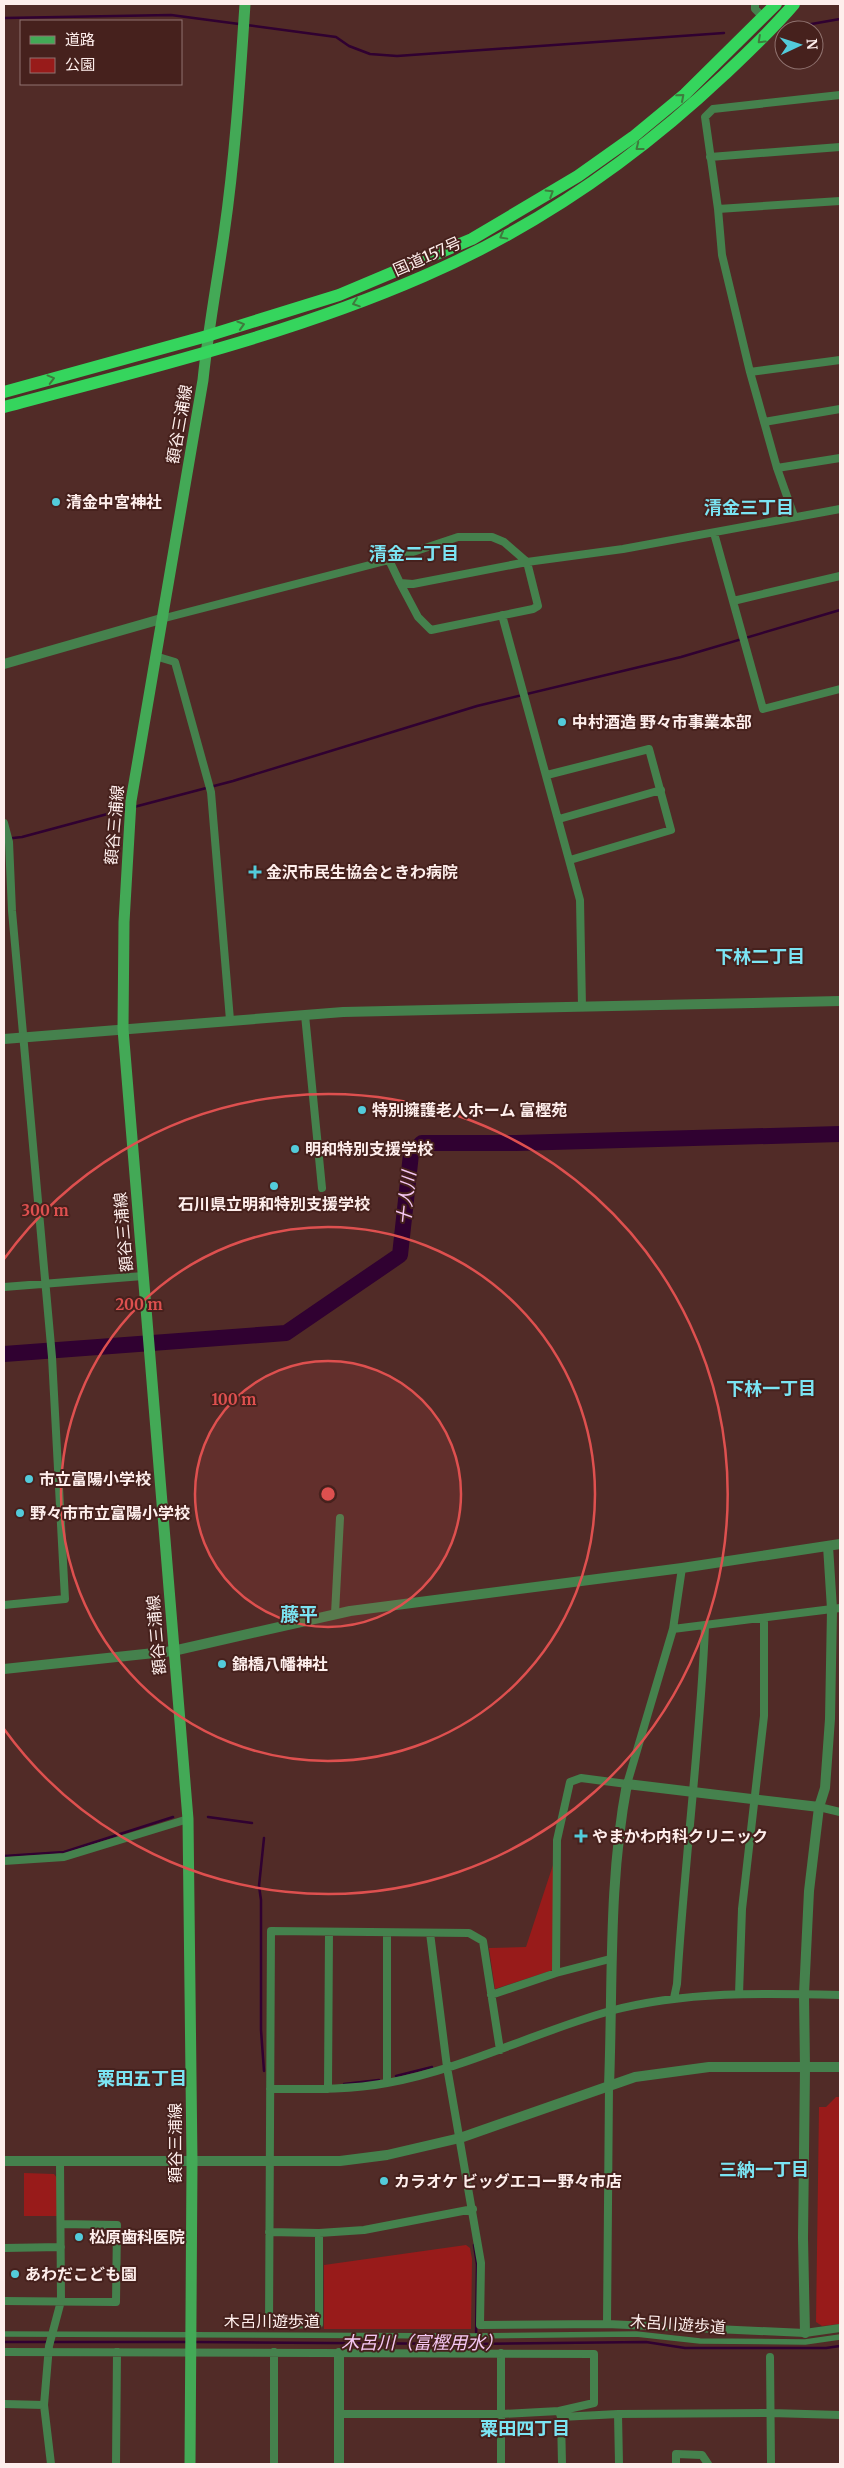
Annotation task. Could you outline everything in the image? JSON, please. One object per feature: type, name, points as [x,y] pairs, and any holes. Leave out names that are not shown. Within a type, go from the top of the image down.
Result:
[{"type":"highway","name":"国道157号","points":[[4,392],[208,336],[339,296],[444,253],[521,211],[578,176],[633,137],[685,94],[776,4]]},
{"type":"highway","name":"国道157号","points":[[4,407],[264,335],[424,276],[478,250],[567,200],[675,119],[774,28],[794,4]]},
{"type":"main road","name":"額谷三浦線","points":[[190,2464],[192,2162],[188,1819],[123,1029],[124,922],[131,801],[202,389],[224,233],[245,4]]},
{"type":"street","points":[[755,4],[755,9],[763,17]]},
{"type":"street","points":[[794,516],[777,468],[750,372],[722,255],[718,209],[704,117],[714,109],[840,95]]},
{"type":"street","points":[[710,157],[840,147]]},
{"type":"street","points":[[718,209],[840,201]]},
{"type":"street","points":[[750,372],[840,360]]},
{"type":"street","points":[[764,422],[840,409]]},
{"type":"street","points":[[777,468],[840,458]]},
{"type":"street","points":[[400,583],[413,584],[526,562],[623,549],[840,509]]},
{"type":"street","points":[[714,532],[763,709],[840,689]]},
{"type":"street","points":[[4,664],[161,619],[389,560],[458,537],[492,537],[504,542],[526,562],[538,606],[533,609],[431,630],[418,617],[389,560]]},
{"type":"street","points":[[733,601],[840,576]]},
{"type":"street","points":[[502,615],[580,900],[582,1007]]},
{"type":"street","points":[[155,656],[175,662],[211,792],[230,1020]]},
{"type":"street","points":[[547,775],[649,749],[672,830],[570,860]]},
{"type":"street","points":[[559,818],[660,790]]},
{"type":"street","points":[[4,823],[9,842],[12,912],[25,1037],[52,1357],[65,1599],[4,1605]]},
{"type":"street","points":[[4,912],[12,912]]},
{"type":"street","points":[[4,1039],[305,1015],[840,1001]]},
{"type":"street","points":[[305,1015],[322,1188]]},
{"type":"street","points":[[4,1287],[143,1276]]},
{"type":"street","points":[[335,1614],[340,1518]]},
{"type":"street","points":[[4,1669],[173,1651],[350,1611],[682,1568],[840,1544]]},
{"type":"street","points":[[805,2333],[803,2238],[804,1994],[809,1891],[820,1807],[825,1788],[836,1608],[828,1546]]},
{"type":"street","points":[[608,2324],[610,1960],[618,1830],[627,1784],[673,1629],[682,1568]]},
{"type":"street","points":[[673,1629],[705,1627],[836,1608]]},
{"type":"street","points":[[739,1994],[742,1909],[753,1799],[764,1716],[764,1618]]},
{"type":"street","points":[[674,1998],[677,1984],[683,1886],[702,1709],[705,1627]]},
{"type":"street","points":[[556,1973],[557,1840],[570,1782],[581,1778],[820,1807],[840,1812]]},
{"type":"street","points":[[4,1861],[64,1857],[188,1819]]},
{"type":"street","points":[[319,2233],[319,2324],[268,2325],[270,1931],[469,1933],[483,1941],[500,2050]]},
{"type":"street","points":[[328,2089],[329,1932]]},
{"type":"street","points":[[387,1933],[387,2083]]},
{"type":"street","points":[[430,1933],[447,2067],[481,2263],[480,2325],[608,2324],[805,2333],[840,2328]]},
{"type":"street","points":[[491,1995],[556,1973],[610,1960]]},
{"type":"street","points":[[270,2089],[328,2089],[387,2083],[500,2050],[610,2011],[674,1998],[739,1994],[840,1995]]},
{"type":"street","points":[[4,2161],[340,2161],[387,2155],[460,2138],[635,2077],[709,2067],[840,2068]]},
{"type":"street","points":[[51,2464],[44,2405],[49,2349],[61,2301],[62,2224],[60,2161]]},
{"type":"street","points":[[269,2232],[319,2233],[364,2230],[473,2209]]},
{"type":"street","points":[[4,2301],[116,2302],[117,2224],[62,2224]]},
{"type":"street","points":[[4,2248],[61,2247]]},
{"type":"street","name":"木呂川遊歩道","points":[[4,2334],[190,2343],[636,2334],[700,2341],[805,2342],[840,2338]]},
{"type":"street","points":[[4,2352],[49,2349],[117,2352],[190,2343],[274,2352],[594,2354],[594,2403],[560,2414]]},
{"type":"street","points":[[116,2464],[117,2352]]},
{"type":"street","points":[[274,2352],[274,2464]]},
{"type":"street","points":[[339,2464],[340,2352]]},
{"type":"street","points":[[501,2353],[501,2464]]},
{"type":"street","points":[[770,2357],[771,2464]]},
{"type":"street","points":[[4,2404],[44,2405]]},
{"type":"street","points":[[339,2414],[771,2412],[840,2415]]},
{"type":"street","points":[[560,2414],[562,2464]]},
{"type":"street","points":[[618,2414],[619,2464]]},
{"type":"street","points":[[676,2464],[676,2454],[702,2455],[708,2464]]},
{"type":"green space","points":[[553,1865],[553,1970],[495,1989],[489,1948],[526,1947]]},
{"type":"green space","points":[[836,2097],[840,2097],[840,2324],[822,2326],[816,2322],[819,2107],[826,2107]]},
{"type":"green space","points":[[24,2173],[54,2174],[57,2178],[58,2216],[24,2216]]},
{"type":"green space","points":[[466,2245],[470,2248],[472,2259],[471,2329],[324,2329],[324,2265]]},
{"type":"waterway","points":[[4,18],[171,15],[239,24]]},
{"type":"waterway","points":[[824,22],[840,19]]},
{"type":"waterway","points":[[247,25],[336,37],[349,46],[370,54],[397,56],[724,33]]},
{"type":"waterway","points":[[134,807],[233,781],[477,706],[681,657],[840,610]]},
{"type":"waterway","points":[[4,839],[22,837],[126,809]]},
{"type":"waterway","name":"十人川","points":[[4,1354],[286,1333],[400,1255],[411,1154],[422,1143],[516,1143],[840,1134]]},
{"type":"waterway","points":[[4,1856],[64,1852],[173,1817]]},
{"type":"waterway","points":[[208,1817],[252,1823]]},
{"type":"waterway","points":[[264,1838],[259,1886],[261,1900],[261,2030],[264,2071]]},
{"type":"waterway","points":[[396,2076],[432,2067]]},
{"type":"waterway","points":[[344,2084],[379,2080]]},
{"type":"waterway","points":[[474,2245],[477,2264],[476,2344]]},
{"type":"waterway","name":"木呂川（富樫用水）","points":[[4,2342],[187,2342]]},
{"type":"waterway","name":"木呂川（富樫用水）","points":[[195,2342],[473,2344],[646,2342],[685,2348],[826,2348],[840,2346]]},
{"type":"place","name":"清金中宮神社","points":[[56,502]]},
{"type":"place","name":"中村酒造 野々市事業本部","points":[[562,722]]},
{"type":"place","name":"金沢市民生協会ときわ病院","points":[[255,872]]},
{"type":"place","name":"特別擁護老人ホーム 富樫苑","points":[[362,1110]]},
{"type":"place","name":"明和特別支援学校","points":[[295,1149]]},
{"type":"place","name":"石川県立明和特別支援学校","points":[[274,1186]]},
{"type":"place","name":"市立富陽小学校","points":[[29,1479]]},
{"type":"place","name":"野々市市立富陽小学校","points":[[20,1513]]},
{"type":"place","name":"錦橋八幡神社","points":[[222,1664]]},
{"type":"place","name":"やまかわ内科クリニック","points":[[581,1836]]},
{"type":"place","name":"カラオケ ビッグエコー野々市店","points":[[384,2181]]},
{"type":"place","name":"松原歯科医院","points":[[79,2237]]},
{"type":"place","name":"あわだこども園","points":[[15,2274]]},
{"type":"district","name":"清金三丁目","points":[[749,507]]},
{"type":"district","name":"清金二丁目","points":[[414,553]]},
{"type":"district","name":"下林二丁目","points":[[760,956]]},
{"type":"district","name":"下林一丁目","points":[[771,1388]]},
{"type":"district","name":"藤平","points":[[299,1614]]},
{"type":"district","name":"粟田五丁目","points":[[142,2078]]},
{"type":"district","name":"三納一丁目","points":[[764,2169]]},
{"type":"district","name":"粟田四丁目","points":[[525,2428]]}]
